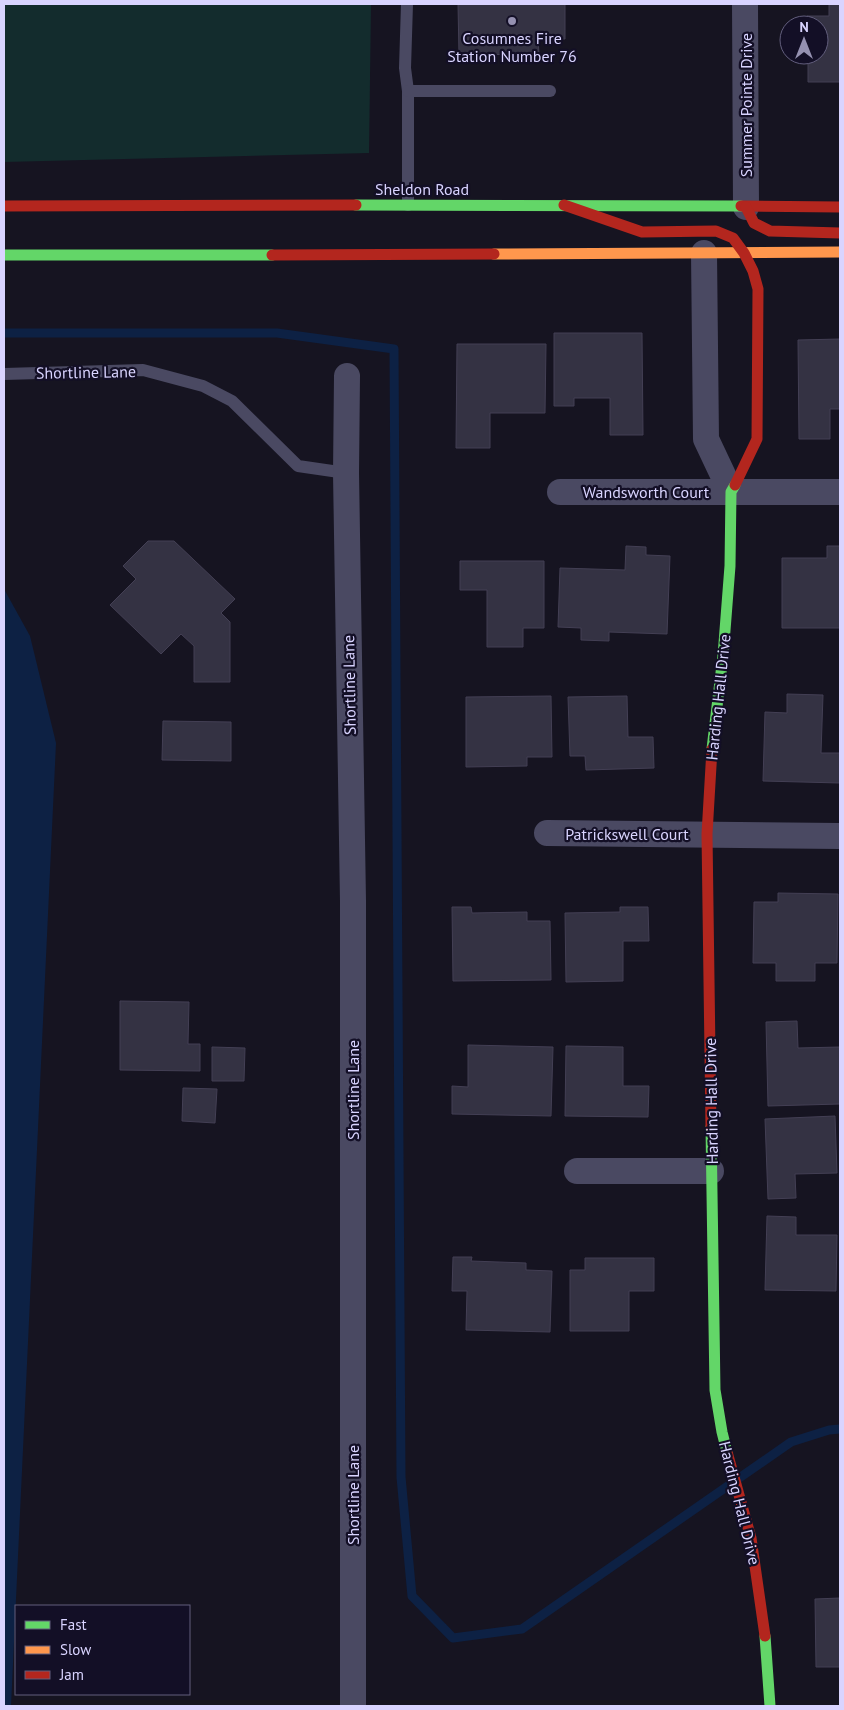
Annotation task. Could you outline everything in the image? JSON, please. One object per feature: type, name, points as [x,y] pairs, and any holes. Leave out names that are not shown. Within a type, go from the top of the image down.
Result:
[{"type":"main road","name":"Sheldon Road","points":[[4,206],[564,205],[840,207]]},
{"type":"main road","name":"Harding Hall Drive","points":[[564,205],[642,232],[716,231],[733,238],[744,253],[753,271],[758,289],[757,439],[731,492],[730,566],[712,745],[707,834],[715,1390],[722,1432],[751,1538],[759,1583],[767,1648],[770,1706]]},
{"type":"main road","points":[[746,207],[752,222],[761,229],[770,231],[840,233]]},
{"type":"main road","points":[[4,255],[704,254],[840,252]]},
{"type":"street","name":"Summer Pointe Drive","points":[[745,4],[746,207]]},
{"type":"street","name":"Harding Hall Drive","points":[[704,254],[706,439],[731,492]]},
{"type":"street","name":"Shortline Lane","points":[[347,376],[346,473],[353,902],[353,1706]]},
{"type":"street","name":"Wandsworth Court","points":[[560,492],[840,492]]},
{"type":"street","name":"Patrickswell Court","points":[[547,833],[840,836]]},
{"type":"street","points":[[576,1171],[712,1171]]},
{"type":"lane","points":[[407,4],[405,68],[408,91],[408,205]]},
{"type":"lane","points":[[408,91],[550,91]]},
{"type":"lane","name":"Shortline Lane","points":[[4,374],[143,370],[203,386],[232,401],[298,466],[346,473]]},
{"type":"green space","points":[[4,4],[371,4],[369,153],[4,162]]},
{"type":"water","points":[[4,589],[30,636],[56,743],[11,1706],[4,1706]]},
{"type":"building","name":"Cosumnes Fire Station Number 76","points":[[458,4],[565,4],[565,39],[538,39],[539,54],[459,55]]},
{"type":"building","points":[[829,4],[840,4],[840,82],[808,82],[808,65],[829,65]]},
{"type":"building","points":[[554,333],[642,333],[643,435],[610,435],[610,398],[574,398],[574,406],[554,406]]},
{"type":"building","points":[[840,339],[840,409],[830,409],[830,439],[799,439],[798,340]]},
{"type":"building","points":[[457,344],[546,344],[545,413],[490,413],[490,448],[456,448]]},
{"type":"building","points":[[148,541],[174,541],[235,599],[221,613],[230,622],[230,682],[194,682],[194,646],[181,634],[161,654],[110,605],[136,579],[123,566]]},
{"type":"building","points":[[626,546],[646,547],[646,555],[670,556],[667,634],[609,632],[609,641],[581,640],[581,628],[558,627],[560,568],[625,570]]},
{"type":"building","points":[[827,546],[840,546],[840,628],[782,628],[782,558],[827,558]]},
{"type":"building","points":[[460,561],[544,561],[544,628],[523,628],[523,647],[487,647],[487,590],[460,590]]},
{"type":"building","points":[[787,694],[823,695],[821,753],[840,753],[840,783],[763,781],[765,712],[787,713]]},
{"type":"building","points":[[551,696],[552,757],[527,757],[527,766],[466,767],[466,697]]},
{"type":"building","points":[[627,696],[628,737],[653,737],[654,768],[586,770],[585,756],[570,756],[568,697]]},
{"type":"building","points":[[163,721],[231,722],[231,761],[162,760]]},
{"type":"building","points":[[778,893],[838,894],[837,963],[815,963],[815,981],[776,981],[776,963],[753,963],[754,902],[778,902]]},
{"type":"building","points":[[452,907],[471,907],[472,913],[527,912],[527,921],[550,921],[551,980],[453,981]]},
{"type":"building","points":[[620,907],[648,907],[649,941],[623,941],[623,981],[566,982],[565,913],[620,912]]},
{"type":"building","points":[[120,1001],[189,1002],[188,1044],[200,1044],[200,1071],[120,1070]]},
{"type":"building","points":[[797,1021],[798,1048],[840,1047],[840,1104],[768,1106],[766,1022]]},
{"type":"building","points":[[468,1045],[553,1047],[551,1116],[452,1114],[452,1086],[468,1087]]},
{"type":"building","points":[[566,1046],[623,1047],[623,1086],[649,1086],[648,1117],[565,1116]]},
{"type":"building","points":[[212,1047],[245,1048],[244,1081],[212,1081]]},
{"type":"building","points":[[183,1088],[217,1089],[215,1123],[182,1121]]},
{"type":"building","points":[[835,1116],[837,1173],[795,1174],[796,1198],[768,1199],[765,1119]]},
{"type":"building","points":[[767,1216],[796,1217],[796,1235],[837,1235],[836,1291],[765,1290]]},
{"type":"building","points":[[453,1257],[472,1257],[471,1261],[526,1263],[526,1270],[552,1271],[550,1332],[466,1330],[467,1291],[452,1291]]},
{"type":"building","points":[[585,1258],[654,1258],[654,1291],[629,1291],[629,1331],[570,1331],[570,1270],[585,1270]]},
{"type":"building","points":[[840,1598],[840,1667],[816,1667],[815,1599]]},
{"type":"waterway","points":[[4,333],[277,333],[394,349],[401,1477],[412,1596],[453,1638],[522,1629],[791,1442],[829,1430],[840,1429]]},
{"type":"traffic: fast","points":[[356,205],[741,206]]},
{"type":"traffic: fast","points":[[4,255],[272,255]]},
{"type":"traffic: fast","points":[[712,749],[723,656],[730,566],[731,492],[735,485]]},
{"type":"traffic: fast","points":[[711,1127],[715,1390],[727,1452]]},
{"type":"traffic: fast","points":[[765,1636],[770,1706]]},
{"type":"traffic: slow","points":[[494,254],[840,252]]},
{"type":"traffic: jam","points":[[4,206],[356,205]]},
{"type":"traffic: jam","points":[[564,205],[642,232],[716,231],[733,238],[744,253],[753,271],[758,289],[757,439],[735,485]]},
{"type":"traffic: jam","points":[[741,206],[840,207]]},
{"type":"traffic: jam","points":[[746,207],[754,223],[770,231],[840,233]]},
{"type":"traffic: jam","points":[[272,255],[494,254]]},
{"type":"traffic: jam","points":[[711,1127],[707,834],[712,749]]},
{"type":"traffic: jam","points":[[727,1452],[751,1538],[765,1636]]},
{"type":"place","name":"Cosumnes Fire Station Number 76","points":[[512,21]]}]
